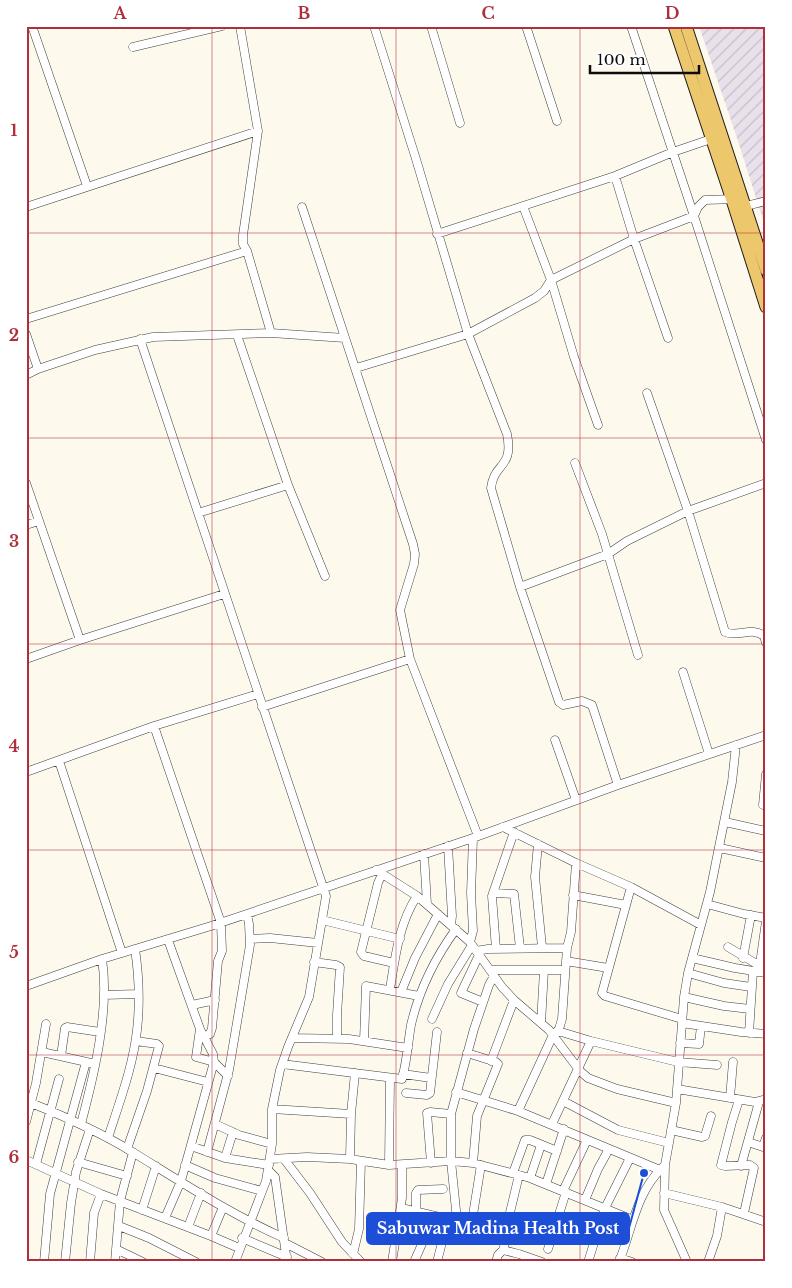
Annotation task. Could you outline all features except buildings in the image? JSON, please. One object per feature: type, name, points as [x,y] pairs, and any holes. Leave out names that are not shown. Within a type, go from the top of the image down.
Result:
[{"type":"main road","points":[[674,26],[711,139],[740,201],[766,270]]},
{"type":"main road","points":[[686,26],[740,201],[766,307]]},
{"type":"street","points":[[32,26],[87,186]]},
{"type":"street","points":[[133,46],[222,26]]},
{"type":"street","points":[[240,26],[258,131],[243,244],[247,251],[271,332]]},
{"type":"street","points":[[374,26],[468,334],[507,434],[508,456],[505,463],[494,474],[491,488],[520,587],[559,702],[563,705],[582,701],[592,705],[618,785]]},
{"type":"street","points":[[431,26],[460,123]]},
{"type":"street","points":[[526,26],[557,121]]},
{"type":"street","points":[[631,26],[766,440]]},
{"type":"street","points":[[26,207],[258,131]]},
{"type":"street","points":[[437,234],[616,176],[673,152],[711,139]]},
{"type":"street","points":[[616,176],[634,239],[668,338]]},
{"type":"street","points":[[356,368],[468,334],[535,298],[544,291],[551,280],[634,239],[694,216],[698,207],[705,200],[766,201]]},
{"type":"street","points":[[523,206],[551,280],[574,358],[598,425]]},
{"type":"street","points":[[302,207],[413,544],[414,564],[400,610],[410,659],[475,837],[471,893],[474,948],[461,993],[483,1002]]},
{"type":"street","points":[[26,319],[247,251]]},
{"type":"street","points":[[26,375],[38,369],[95,350],[153,337],[271,332],[345,338]]},
{"type":"street","points":[[26,334],[38,369]]},
{"type":"street","points":[[237,334],[288,485],[324,576]]},
{"type":"street","points":[[140,339],[326,896],[309,997],[282,1064],[272,1109],[272,1144],[269,1165],[262,1190],[242,1238],[235,1262]]},
{"type":"street","points":[[647,393],[688,511],[725,632],[732,634],[756,631],[764,636],[766,642]]},
{"type":"street","points":[[575,463],[608,554],[638,655]]},
{"type":"street","points":[[26,482],[80,640]]},
{"type":"street","points":[[520,587],[608,554],[627,541],[688,511],[766,483]]},
{"type":"street","points":[[198,513],[288,485]]},
{"type":"street","points":[[26,525],[40,521]]},
{"type":"street","points":[[26,660],[80,640],[224,594]]},
{"type":"street","points":[[262,707],[410,659]]},
{"type":"street","points":[[683,672],[709,754]]},
{"type":"street","points":[[26,772],[154,726],[258,694]]},
{"type":"street","points":[[154,726],[221,923],[222,951],[218,960],[211,1031],[203,1038]]},
{"type":"street","points":[[26,986],[102,959],[168,940],[323,888],[379,872],[424,854],[618,785],[766,736]]},
{"type":"street","points":[[555,740],[576,800]]},
{"type":"street","points":[[632,1262],[619,1260],[636,1207],[662,1168],[669,1143],[676,1103],[684,997],[688,973],[720,848],[732,782],[736,745]]},
{"type":"street","points":[[59,761],[122,954]]},
{"type":"street","points":[[763,805],[766,774]]},
{"type":"street","points":[[725,822],[766,831]]},
{"type":"street","points":[[503,827],[576,863],[631,887],[701,925]]},
{"type":"street","points":[[496,949],[493,893],[514,832]]},
{"type":"street","points":[[538,844],[535,877],[542,948]]},
{"type":"street","points":[[282,1064],[401,1079],[419,996],[434,962],[453,927],[448,846]]},
{"type":"street","points":[[720,848],[766,858]]},
{"type":"street","points":[[424,854],[427,904]]},
{"type":"street","points":[[518,1110],[562,1019],[576,863]]},
{"type":"street","points":[[379,872],[417,896],[453,927],[474,948],[514,1000],[555,1033],[578,1069],[588,1078],[617,1089],[676,1103]]},
{"type":"street","points":[[379,872],[378,884],[361,952],[362,955],[394,963]]},
{"type":"street","points":[[631,887],[602,992],[605,996],[701,1026],[766,1034]]},
{"type":"street","points":[[493,893],[514,894],[520,948]]},
{"type":"street","points":[[572,895],[626,905]]},
{"type":"street","points":[[390,989],[400,939],[409,910],[417,896]]},
{"type":"street","points":[[707,904],[766,919],[760,970],[751,986],[749,1033]]},
{"type":"street","points":[[207,1152],[228,1076],[250,939],[247,914]]},
{"type":"street","points":[[402,992],[414,958],[438,914]]},
{"type":"street","points":[[744,958],[751,915]]},
{"type":"street","points":[[322,920],[400,939]]},
{"type":"street","points":[[250,939],[276,938],[318,943]]},
{"type":"street","points":[[165,1218],[181,1181],[214,1062],[213,1054],[203,1038],[168,940]]},
{"type":"street","points":[[728,947],[760,970]]},
{"type":"street","points":[[474,948],[567,948]]},
{"type":"street","points":[[432,1019],[448,984],[474,948]]},
{"type":"street","points":[[108,1138],[124,1088],[136,1041],[138,994],[135,950]]},
{"type":"street","points":[[692,958],[735,968],[760,970]]},
{"type":"street","points":[[80,1124],[96,1064],[104,995],[105,976],[102,959]]},
{"type":"street","points":[[566,961],[608,968]]},
{"type":"street","points":[[314,962],[340,967],[337,1039]]},
{"type":"street","points":[[541,1023],[544,970]]},
{"type":"street","points":[[492,973],[566,970]]},
{"type":"street","points":[[457,1220],[451,1161],[451,1114],[467,1053],[492,973]]},
{"type":"street","points":[[688,973],[733,985],[751,986]]},
{"type":"street","points":[[364,1041],[366,986],[390,989],[419,996]]},
{"type":"street","points":[[104,995],[138,994]]},
{"type":"street","points":[[684,997],[724,1006],[750,1009]]},
{"type":"street","points":[[192,1005],[214,1000]]},
{"type":"street","points":[[490,1061],[514,1000]]},
{"type":"street","points":[[26,1122],[42,1052],[46,1024]]},
{"type":"street","points":[[680,1043],[699,1044],[701,1026]]},
{"type":"street","points":[[61,1056],[65,1028],[100,1032]]},
{"type":"street","points":[[200,1029],[196,1057],[214,1062],[228,1076]]},
{"type":"street","points":[[406,1093],[429,1094],[437,1032]]},
{"type":"street","points":[[555,1033],[678,1062],[717,1065]]},
{"type":"street","points":[[292,1038],[364,1041],[408,1048]]},
{"type":"street","points":[[115,1262],[120,1201],[127,1176],[130,1150],[159,1045],[136,1041]]},
{"type":"street","points":[[552,1124],[590,1041]]},
{"type":"street","points":[[42,1052],[96,1064]]},
{"type":"street","points":[[467,1053],[498,1064],[478,1116],[474,1148],[477,1164],[472,1221]]},
{"type":"street","points":[[44,1262],[50,1194],[86,1062]]},
{"type":"street","points":[[730,1098],[733,1062]]},
{"type":"street","points":[[154,1068],[208,1082]]},
{"type":"street","points":[[350,1159],[351,1114],[355,1073]]},
{"type":"street","points":[[403,1074],[432,1078]]},
{"type":"street","points":[[389,1165],[390,1078]]},
{"type":"street","points":[[36,1164],[59,1079]]},
{"type":"street","points":[[677,1089],[740,1100],[764,1100]]},
{"type":"street","points":[[456,1092],[518,1110],[630,1158],[662,1168]]},
{"type":"street","points":[[741,1166],[766,1095]]},
{"type":"street","points":[[740,1100],[721,1164],[725,1166],[750,1165],[754,1168],[744,1213]]},
{"type":"street","points":[[563,1101],[618,1130],[669,1143]]},
{"type":"street","points":[[31,1103],[70,1118],[130,1150],[223,1207],[322,1262]]},
{"type":"street","points":[[272,1109],[351,1114]]},
{"type":"street","points":[[431,1163],[427,1113],[451,1114]]},
{"type":"street","points":[[671,1130],[702,1137],[705,1136],[710,1116]]},
{"type":"street","points":[[215,1124],[233,1132],[272,1144]]},
{"type":"street","points":[[66,1262],[74,1183],[78,1162],[90,1129]]},
{"type":"street","points":[[546,1184],[564,1129]]},
{"type":"street","points":[[225,1158],[233,1132]]},
{"type":"street","points":[[748,1142],[763,1147],[766,1138]]},
{"type":"street","points":[[496,1262],[498,1255],[503,1250],[508,1233],[506,1229],[516,1174],[525,1140],[530,1140],[557,1152]]},
{"type":"street","points":[[548,1249],[565,1192],[587,1140]]},
{"type":"street","points":[[530,1178],[541,1145]]},
{"type":"street","points":[[191,1146],[225,1158],[269,1165],[284,1159],[307,1157],[350,1159],[389,1165],[451,1161],[477,1164],[530,1178],[632,1220]]},
{"type":"street","points":[[585,1200],[609,1149]]},
{"type":"street","points":[[588,1262],[605,1208],[630,1158]]},
{"type":"street","points":[[284,1159],[310,1193],[336,1233],[361,1262]]},
{"type":"street","points":[[26,1160],[100,1194],[239,1248]]},
{"type":"street","points":[[353,1254],[359,1229],[361,1161]]},
{"type":"street","points":[[78,1162],[127,1176]]},
{"type":"street","points":[[185,1165],[214,1178],[262,1190]]},
{"type":"street","points":[[269,1165],[275,1177],[287,1259]]},
{"type":"street","points":[[392,1262],[401,1208],[402,1165]]},
{"type":"street","points":[[142,1210],[156,1166]]},
{"type":"street","points":[[662,1168],[664,1210],[687,1262]]},
{"type":"street","points":[[416,1212],[416,1193],[418,1190],[443,1188]]},
{"type":"street","points":[[188,1227],[201,1193]]},
{"type":"street","points":[[664,1193],[744,1213],[766,1222]]},
{"type":"street","points":[[90,1262],[94,1213],[100,1194]]},
{"type":"street","points":[[211,1236],[223,1207]]},
{"type":"street","points":[[708,1262],[717,1236],[722,1207]]},
{"type":"street","points":[[401,1208],[448,1219],[472,1221],[506,1229]]},
{"type":"street","points":[[437,1262],[448,1219]]},
{"type":"street","points":[[118,1226],[149,1238],[196,1262]]},
{"type":"street","points":[[414,1262],[425,1237],[428,1236],[442,1241]]},
{"type":"street","points":[[242,1238],[287,1259]]},
{"type":"street","points":[[116,1250],[142,1262]]},
{"type":"street","points":[[503,1250],[518,1258],[540,1261]]},
{"type":"shaded area","points":[[699,26],[766,26],[766,229],[738,141]]},
{"type":"place","name":"Sabuwar Madina Health Post","points":[[644,1173]]}]
